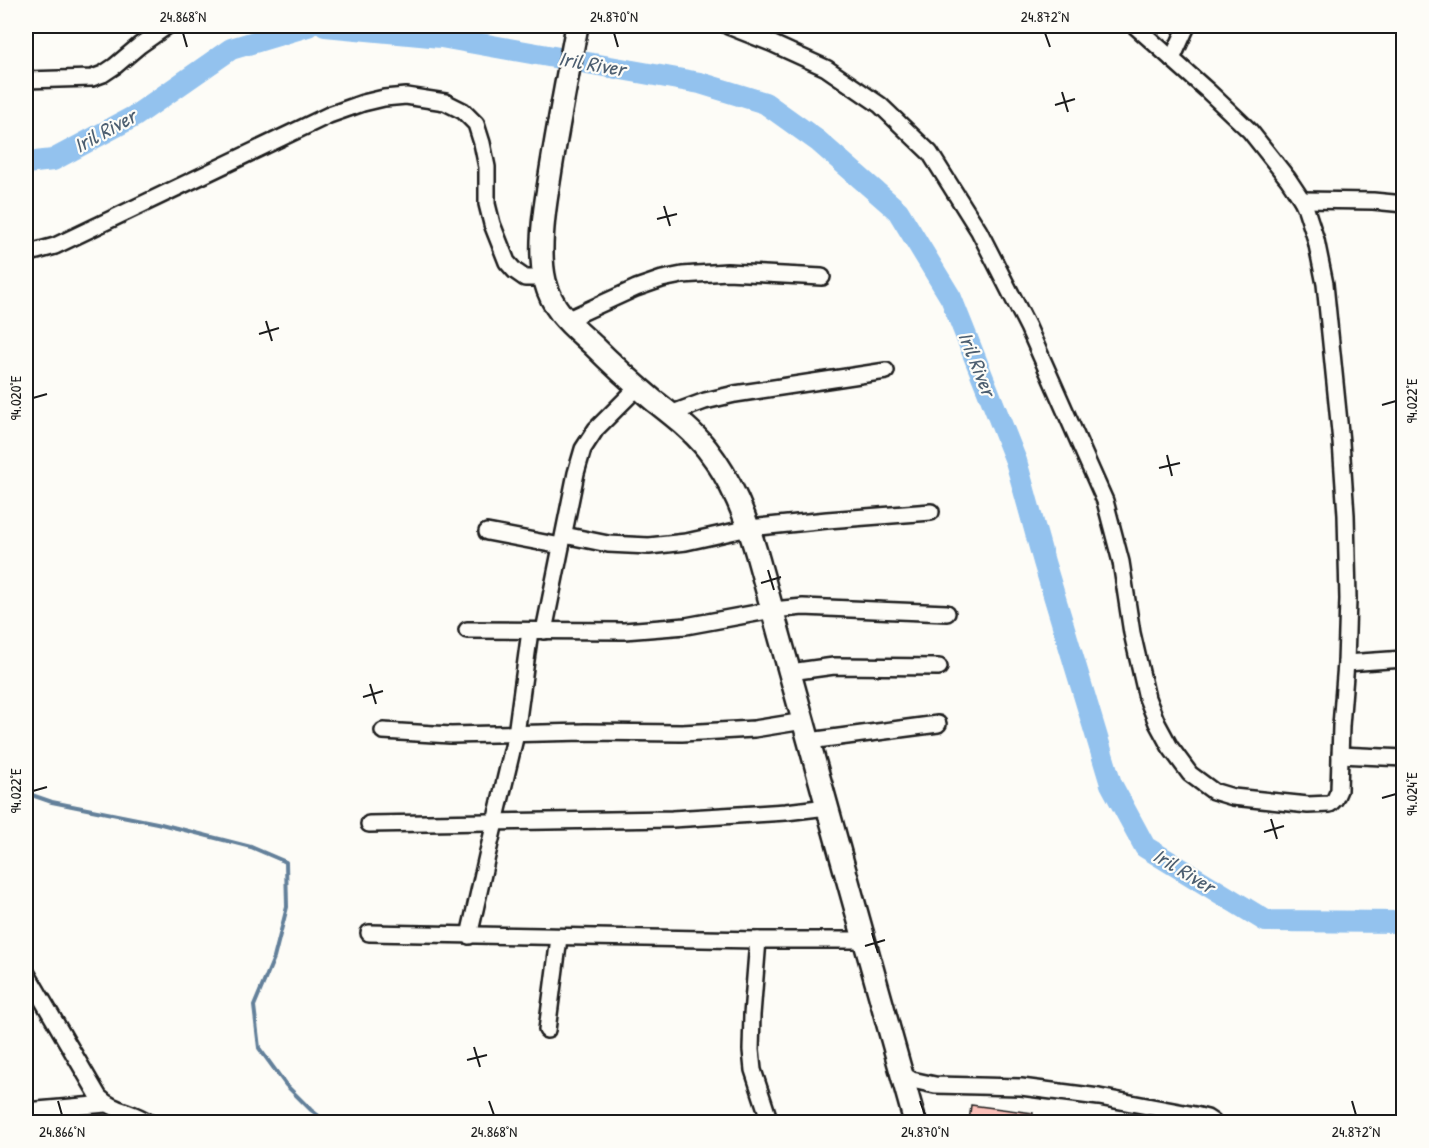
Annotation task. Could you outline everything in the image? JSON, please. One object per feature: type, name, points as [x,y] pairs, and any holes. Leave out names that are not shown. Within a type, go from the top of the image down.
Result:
[{"type":"highway","points":[[578,26],[544,213],[542,255],[544,278],[554,306],[566,320],[706,448],[736,495],[749,528],[773,610],[915,1122]]},
{"type":"street","points":[[26,80],[92,78],[103,74],[167,26]]},
{"type":"street","points":[[728,26],[826,68],[880,105],[930,153],[979,231],[1028,327],[1105,501],[1121,562],[1132,633],[1147,698],[1170,747],[1190,774],[1213,791],[1233,797],[1323,806],[1335,800],[1339,790],[1348,599],[1341,442],[1325,284],[1316,240],[1302,200],[1250,131],[1135,26]]},
{"type":"street","points":[[1172,59],[1187,26]]},
{"type":"street","points":[[26,254],[55,246],[329,116],[374,100],[406,96],[446,102],[463,111],[476,124],[486,167],[487,204],[498,244],[507,262],[515,271],[525,278],[544,278]]},
{"type":"street","points":[[1302,200],[1404,204]]},
{"type":"street","points":[[566,320],[636,288],[682,275],[727,272],[822,277]]},
{"type":"street","points":[[670,414],[705,401],[735,394],[886,371]]},
{"type":"street","points":[[469,936],[516,734],[537,631],[563,540],[583,449],[596,429],[638,387]]},
{"type":"street","points":[[487,532],[649,546],[686,542],[749,528],[931,512]]},
{"type":"street","points":[[467,630],[624,631],[686,626],[773,610],[803,607],[947,613]]},
{"type":"street","points":[[1346,663],[1404,659]]},
{"type":"street","points":[[790,672],[834,666],[939,667]]},
{"type":"street","points":[[383,731],[451,735],[585,732],[682,733],[754,729],[806,731],[938,724]]},
{"type":"street","points":[[1340,755],[1404,758]]},
{"type":"street","points":[[369,824],[672,819],[828,807]]},
{"type":"street","points":[[369,933],[559,938],[864,940]]},
{"type":"street","points":[[547,1030],[559,938]]},
{"type":"street","points":[[758,940],[751,1050],[753,1070],[770,1122]]},
{"type":"street","points":[[26,972],[99,1097],[106,1104]]},
{"type":"street","points":[[901,1073],[912,1080],[935,1085],[1021,1086],[1099,1097],[1195,1115],[1214,1122]]},
{"type":"street","points":[[26,1111],[106,1104],[134,1114],[148,1122]]},
{"type":"building","points":[[971,1105],[1033,1113],[1032,1122],[969,1122]]},
{"type":"waterway","name":"Iril River","points":[[26,163],[53,160],[135,116],[231,49],[308,26]]},
{"type":"waterway","name":"Iril River","points":[[325,26],[441,37],[700,83],[765,103],[818,141],[898,211],[951,298],[1016,461],[1111,784],[1145,847],[1266,921],[1404,922]]},
{"type":"waterway","points":[[26,793],[52,802],[157,823],[251,847],[286,862],[287,907],[274,958],[254,1006],[259,1048],[286,1085],[311,1110],[327,1122]]},
{"type":"waterway","points":[[641,1122],[649,1122]]}]
